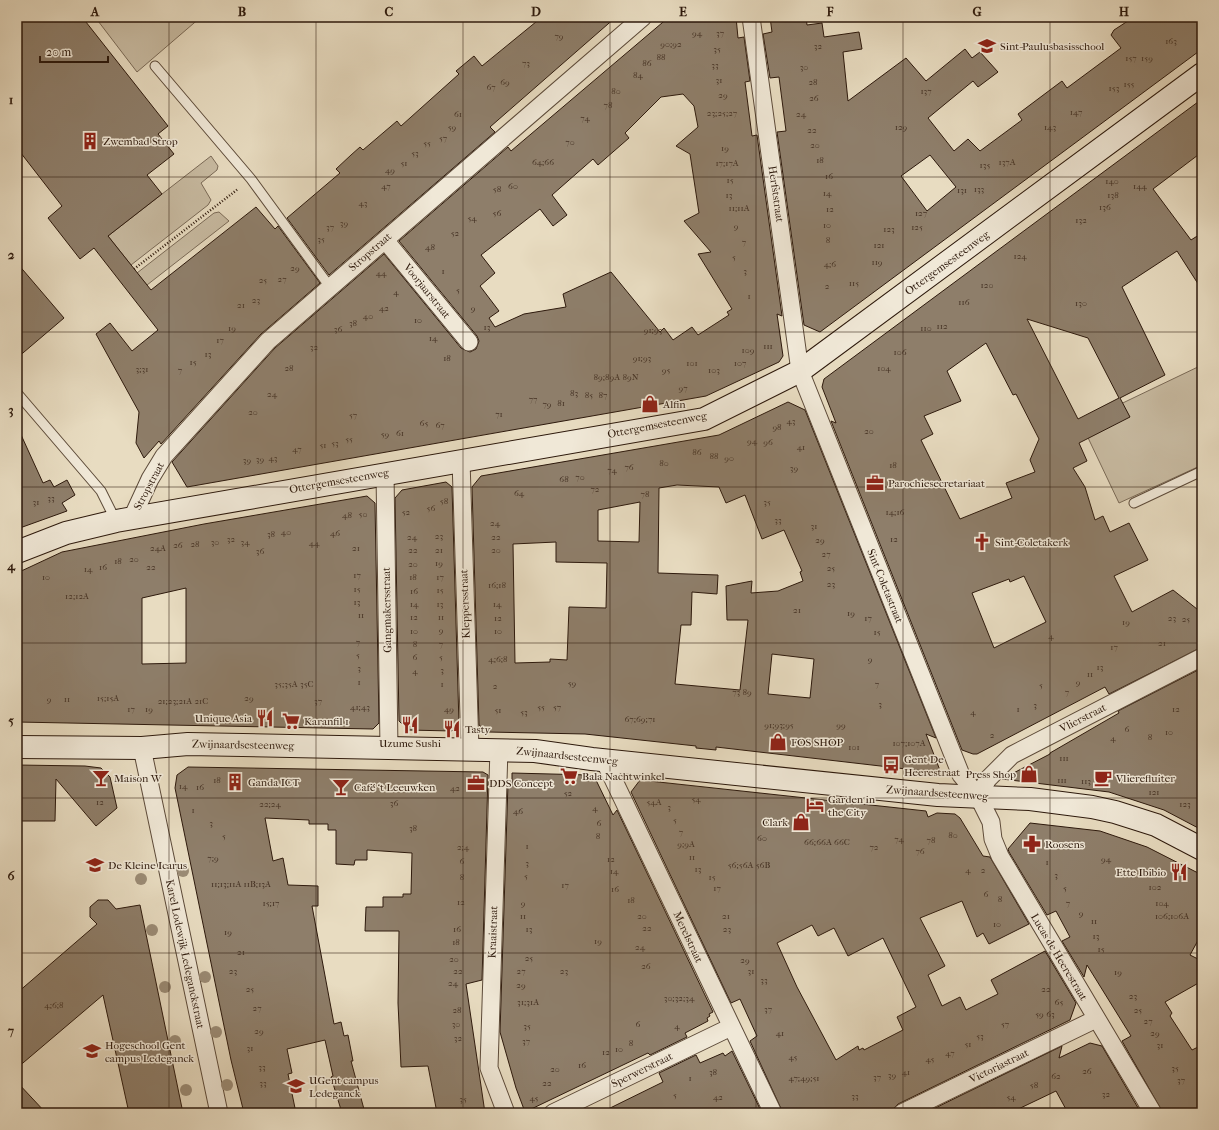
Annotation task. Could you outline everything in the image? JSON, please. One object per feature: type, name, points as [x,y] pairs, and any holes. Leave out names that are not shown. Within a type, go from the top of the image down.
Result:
[{"type":"street","name":"Stropstraat","points":[[124,520],[164,456],[268,341],[643,17]]},
{"type":"street","name":"Herfststraat","points":[[751,17],[800,371]]},
{"type":"street","name":"Ottergemsesteenweg","points":[[17,552],[66,533],[124,520],[704,418],[800,371],[1202,74]]},
{"type":"street","name":"Voorjaarstraat","points":[[385,240],[469,342]]},
{"type":"street","name":"Sint-Coletastraat","points":[[800,371],[961,775],[978,796]]},
{"type":"street","name":"Kleppersstraat","points":[[461,460],[470,748]]},
{"type":"street","name":"Gangmakersstraat","points":[[385,473],[389,748]]},
{"type":"street","name":"Vlierstraat","points":[[978,796],[988,779],[1012,755],[1202,657]]},
{"type":"street","name":"Zwijnaardsesteenweg","points":[[17,746],[142,748],[188,744],[470,748],[535,751],[604,760],[938,795],[1030,799],[1115,812],[1156,825],[1202,849]]},
{"type":"street","name":"Karel Lodewijk Ledeganckstraat","points":[[142,748],[219,1113]]},
{"type":"street","name":"Kraaistraat","points":[[499,749],[489,1068],[506,1113]]},
{"type":"street","name":"Merelstraat","points":[[604,760],[773,1113]]},
{"type":"street","name":"Lucas de Heerestraat","points":[[978,796],[991,822],[993,839],[1000,856],[1153,1113]]},
{"type":"street","name":"Victoriastraat","points":[[902,1113],[1096,1019]]},
{"type":"street","name":"Sperwerstraat","points":[[552,1113],[731,1027]]},
{"type":"lane","points":[[155,66],[251,179],[330,287]]},
{"type":"lane","points":[[17,393],[124,520]]},
{"type":"lane","points":[[1134,503],[1202,471]]},
{"type":"path","points":[[134,269],[251,179]]},
{"type":"shaded area","points":[[95,17],[201,17],[137,72]]},
{"type":"shaded area","points":[[211,156],[218,166],[217,170],[201,183],[211,200],[208,205],[131,265],[108,236]]},
{"type":"shaded area","points":[[219,212],[229,221],[147,285],[137,273],[214,213]]},
{"type":"shaded area","points":[[1202,365],[1202,465],[1119,503],[1081,423]]},
{"type":"building","points":[[17,17],[82,17],[168,126],[158,134],[174,154],[147,175],[162,194],[108,236],[151,290],[256,207],[275,229],[278,226],[320,283],[261,334],[161,444],[159,441],[144,458],[136,443],[139,412],[96,334],[110,323],[132,351],[158,330],[94,248],[80,259],[48,218],[62,206],[17,148]]},
{"type":"building","points":[[542,17],[616,17],[490,127],[495,132],[329,275],[287,218],[340,173],[336,169],[360,147],[363,150],[397,121],[401,126],[459,74],[456,71],[474,56],[482,66]]},
{"type":"building","points":[[669,17],[736,17],[738,38],[744,37],[750,81],[745,82],[752,136],[757,135],[782,316],[777,314],[783,356],[779,362],[706,396],[187,487],[172,462],[275,348],[384,254],[461,348],[470,352],[476,349],[479,341],[477,336],[399,241],[508,147],[511,151]],"holes":[[[683,94],[694,106],[698,127],[676,146],[690,154],[699,213],[684,221],[711,252],[698,254],[732,309],[727,312],[729,315],[698,335],[692,327],[673,340],[664,328],[660,332],[611,272],[563,294],[566,307],[524,314],[495,327],[489,318],[499,311],[480,286],[495,273],[481,255],[540,209],[553,226],[567,215],[552,195],[593,159],[598,165],[629,138],[625,133],[661,97]]]},
{"type":"building","points":[[770,17],[806,17],[807,25],[822,23],[824,37],[859,32],[862,49],[843,52],[848,101],[906,58],[926,81],[965,49],[972,58],[980,52],[998,72],[978,87],[973,81],[928,118],[954,151],[968,139],[980,151],[1022,120],[1018,114],[1062,81],[1067,88],[1121,48],[1111,35],[1114,30],[1134,17],[1202,17],[1202,49],[820,332],[804,325],[777,132],[786,131],[779,77],[770,78],[763,34],[772,32]],"holes":[[[930,155],[956,187],[927,211],[901,176]]]},
{"type":"building","points":[[1202,99],[1202,152],[1153,189],[1191,240],[1202,233],[1202,290],[1177,251],[1122,287],[1165,375],[1120,398],[1130,417],[1079,443],[1087,461],[1073,468],[1085,487],[1095,520],[1103,516],[1110,532],[1129,523],[1148,560],[1114,576],[1132,612],[1173,590],[1202,613],[1202,647],[1109,694],[1105,687],[977,754],[962,750],[831,421],[836,423],[822,387],[824,379]],"holes":[[[1027,319],[1088,338],[1119,398],[1078,419]],[[986,343],[1013,395],[1016,394],[1039,439],[1030,460],[1035,472],[1006,483],[1012,498],[960,519],[921,440],[933,434],[924,416],[961,401],[947,371]],[[1024,576],[1046,622],[994,648],[972,593],[1009,579],[1010,582]]]},
{"type":"building","points":[[17,263],[64,318],[17,358]]},
{"type":"building","points":[[788,402],[805,410],[936,738],[926,734],[941,773],[716,747],[716,750],[696,748],[696,746],[585,734],[488,732],[479,725],[472,487],[481,476],[719,435]],"holes":[[[677,485],[719,487],[726,503],[745,495],[762,539],[784,530],[802,571],[800,572],[803,581],[778,591],[751,593],[752,581],[726,586],[727,620],[748,620],[740,690],[675,684],[681,625],[691,625],[692,592],[717,594],[718,575],[658,573],[659,488]],[[640,502],[639,542],[598,541],[598,510]],[[556,542],[556,562],[607,563],[606,608],[569,607],[567,660],[550,659],[550,662],[515,663],[513,544]],[[772,654],[814,659],[810,698],[768,694]]]},
{"type":"building","points":[[17,426],[43,483],[50,480],[54,487],[67,480],[75,495],[62,503],[67,511],[17,529]]},
{"type":"building","points":[[446,482],[452,487],[459,724],[452,731],[408,730],[399,721],[395,498],[402,490]]},
{"type":"building","points":[[367,496],[375,503],[379,723],[373,729],[17,722],[17,573],[62,552],[204,524]],"holes":[[[186,588],[186,663],[142,664],[142,598]]]},
{"type":"building","points":[[1202,668],[1202,830],[1164,810],[1109,792],[1002,779],[1050,754],[1119,713],[1118,711]]},
{"type":"building","points":[[17,765],[85,766],[101,768],[110,777],[117,808],[96,826],[56,779],[55,821],[17,821]]},
{"type":"building","points":[[188,767],[483,772],[488,775],[482,980],[466,984],[485,1113],[437,1113],[428,1066],[401,1067],[398,1003],[399,931],[365,931],[366,907],[383,907],[383,897],[403,897],[403,894],[411,894],[412,853],[367,850],[367,860],[355,860],[354,865],[336,864],[336,830],[328,830],[328,824],[309,824],[309,820],[265,818],[273,861],[283,858],[288,885],[318,886],[318,906],[312,906],[334,1024],[341,1022],[344,1036],[348,1035],[353,1061],[351,1061],[365,1113],[342,1113],[331,1077],[333,1076],[325,1040],[287,1049],[292,1073],[288,1074],[296,1113],[244,1113],[231,1060],[175,788],[177,775]]},
{"type":"building","points":[[512,773],[590,775],[595,778],[613,815],[617,810],[713,1012],[709,1014],[710,1016],[707,1018],[708,1021],[685,1033],[687,1037],[650,1055],[648,1053],[525,1112],[516,1088],[500,1032],[508,783],[512,785]]},
{"type":"building","points":[[640,780],[926,811],[928,817],[937,813],[955,814],[960,818],[983,856],[990,857],[1029,924],[989,944],[983,933],[977,937],[962,901],[920,918],[945,966],[928,975],[942,1006],[960,997],[966,1010],[998,994],[991,980],[1045,951],[1076,1003],[1070,1020],[898,1104],[892,1113],[783,1113],[750,1041],[757,1036],[740,999],[731,1003],[631,792]],"holes":[[[812,925],[818,936],[834,928],[848,956],[883,938],[916,1007],[897,1017],[903,1030],[864,1050],[863,1048],[859,1050],[858,1046],[836,1060],[797,987],[777,943]]]},
{"type":"building","points":[[1030,823],[1100,831],[1147,847],[1202,875],[1202,933],[1190,955],[1202,961],[1202,981],[1165,1002],[1172,1013],[1170,1016],[1192,1050],[1202,1045],[1202,1113],[1163,1113],[1122,1041],[1131,1036],[1087,965],[1084,977],[1062,941],[1070,937],[1056,911],[1047,915],[1009,852],[1008,849]]},
{"type":"building","name":"Hogeschool Gent campus Ledeganck","points":[[98,900],[108,900],[116,909],[140,905],[183,1113],[129,1113],[103,995],[17,1068],[17,993],[97,924],[90,917],[90,907]]},
{"type":"building","points":[[1090,1043],[1102,1046],[1141,1113],[1068,1113],[1056,1091],[1010,1113],[925,1113],[1062,1046],[1059,1058]]},
{"type":"building","points":[[732,1051],[762,1113],[600,1113],[663,1082],[659,1073],[696,1055],[700,1063],[723,1053],[725,1056]]},
{"type":"building","points":[[17,1082],[46,1113],[17,1113]]},
{"type":"place","name":"Sint-Paulusbasisschool","points":[[987,46]]},
{"type":"place","name":"Zwembad Strop","points":[[90,141]]},
{"type":"place","name":"Alfin","points":[[650,404]]},
{"type":"place","name":"Parochiesecretariaat","points":[[875,483]]},
{"type":"place","name":"Sint-Coletakerk","points":[[982,542]]},
{"type":"place","name":"Unique Asia","points":[[265,718]]},
{"type":"place","name":"Karanfil 1","points":[[291,721]]},
{"type":"place","name":"Uzume Sushi","points":[[410,725]]},
{"type":"place","name":"Tasty","points":[[452,729]]},
{"type":"place","name":"FOS SHOP","points":[[778,742]]},
{"type":"place","name":"Gent De Heerestraat","points":[[891,765]]},
{"type":"place","name":"Press Shop","points":[[1029,774]]},
{"type":"place","name":"Bala Nachtwinkel","points":[[569,776]]},
{"type":"place","name":"Maison W","points":[[101,778]]},
{"type":"place","name":"Vlierefluiter","points":[[1103,778]]},
{"type":"place","name":"Ganda ICT","points":[[235,782]]},
{"type":"place","name":"DDS Concept","points":[[476,783]]},
{"type":"place","name":"Café ‘t Leeuwken","points":[[341,787]]},
{"type":"place","name":"Garden in the City","points":[[815,805]]},
{"type":"place","name":"Clark","points":[[801,822]]},
{"type":"place","name":"Roosens","points":[[1032,844]]},
{"type":"place","name":"De Kleine Icarus","points":[[95,865]]},
{"type":"place","name":"Ette Ibibio","points":[[1179,872]]},
{"type":"place","name":"Hogeschool Gent campus Ledeganck","points":[[92,1051]]},
{"type":"place","name":"UGent campus Ledeganck","points":[[296,1086]]}]
